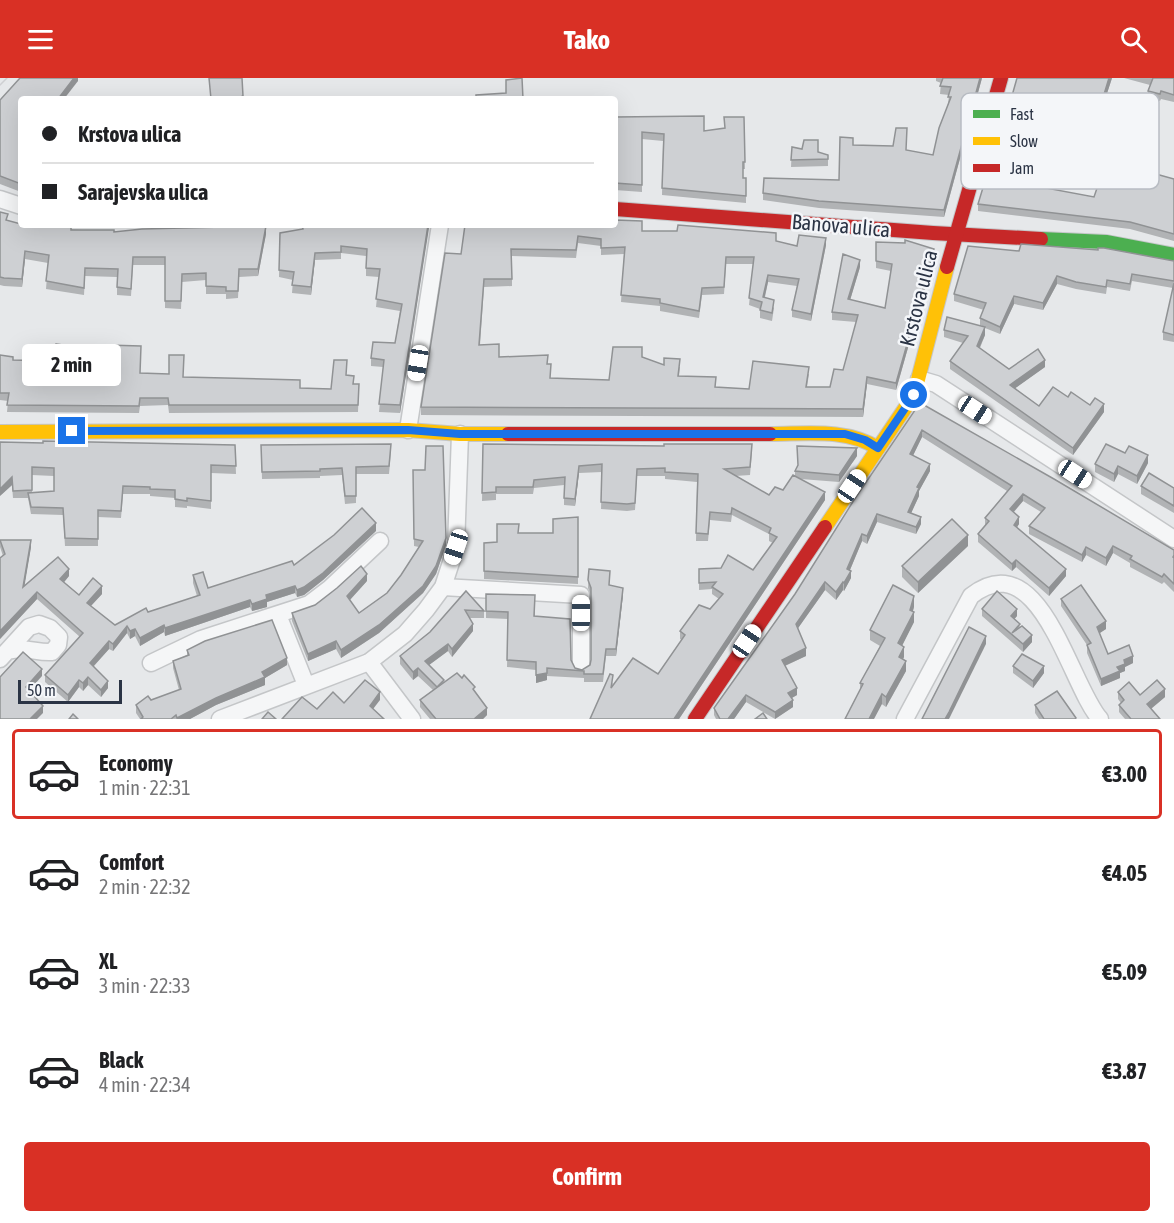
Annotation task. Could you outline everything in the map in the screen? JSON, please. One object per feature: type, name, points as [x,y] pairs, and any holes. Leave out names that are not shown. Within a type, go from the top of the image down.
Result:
[{"type":"street","name":"Krstova ulica","points":[[997,93],[1001,78]]},
{"type":"street","name":"Krstova ulica","points":[[695,719],[914,395],[969,189]]},
{"type":"street","points":[[0,199],[18,205]]},
{"type":"street","name":"Banova ulica","points":[[618,209],[1106,242],[1174,255]]},
{"type":"street","points":[[408,430],[440,228]]},
{"type":"street","points":[[919,379],[936,384],[1174,539]]},
{"type":"street","points":[[0,432],[408,430],[460,434],[845,434],[865,440],[878,448]]},
{"type":"street","points":[[220,719],[369,662],[405,634],[443,587],[456,547],[460,434]]},
{"type":"street","points":[[152,663],[201,639],[309,604],[330,588],[380,541]]},
{"type":"street","points":[[905,719],[971,596],[983,587],[1003,584],[1014,587],[1034,601],[1053,627],[1100,719]]},
{"type":"street","points":[[443,587],[581,595],[581,667]]},
{"type":"street","points":[[279,615],[306,685]]},
{"type":"street","points":[[369,662],[412,719]]},
{"type":"building","points":[[20,78],[74,78],[60,96],[18,96],[18,183],[0,176],[0,100]]},
{"type":"building","points":[[209,78],[242,78],[243,96],[211,96]]},
{"type":"building","points":[[522,78],[523,96],[476,96],[506,93],[506,80]]},
{"type":"building","points":[[943,78],[980,78],[976,93],[961,93],[961,148],[944,210],[819,201],[763,193],[764,178],[839,180],[840,137],[853,138],[853,145],[893,146],[896,128],[907,128],[906,150],[933,155],[939,128],[951,97],[948,97],[951,87],[940,86]]},
{"type":"building","points":[[1017,78],[1109,78],[1104,93],[1013,93]]},
{"type":"building","points":[[1153,78],[1174,78],[1174,95],[1161,91],[1160,94],[1148,91]]},
{"type":"building","points":[[704,116],[704,131],[725,128],[724,117],[744,117],[743,178],[746,178],[746,196],[662,188],[664,134],[642,132],[642,185],[618,183],[618,117]]},
{"type":"building","points":[[804,140],[818,140],[818,152],[828,155],[828,159],[791,160],[792,147],[802,149]]},
{"type":"building","points":[[1159,175],[1174,179],[1174,234],[1130,222],[978,204],[983,189],[1051,189],[1094,197],[1097,189],[1159,189]]},
{"type":"building","points":[[0,212],[8,214],[6,220],[18,223],[18,228],[71,228],[71,230],[114,230],[114,232],[142,229],[266,228],[258,269],[239,269],[238,291],[226,291],[226,287],[206,286],[206,273],[182,274],[181,301],[165,301],[165,257],[133,257],[131,289],[117,287],[118,269],[85,268],[84,288],[46,281],[49,255],[25,251],[22,279],[0,277]]},
{"type":"building","points":[[618,220],[642,221],[642,231],[677,231],[678,225],[776,233],[776,241],[797,246],[799,235],[826,238],[811,314],[792,310],[799,279],[768,275],[763,297],[774,300],[772,313],[760,310],[762,302],[749,298],[754,257],[726,257],[724,287],[702,288],[699,311],[660,303],[660,299],[621,295],[625,247],[601,248],[601,239],[578,236],[576,250],[511,249],[512,279],[484,279],[479,345],[499,344],[499,357],[548,355],[547,364],[551,364],[550,378],[609,380],[613,347],[642,347],[642,357],[664,365],[664,358],[680,359],[678,376],[716,377],[715,387],[749,389],[753,361],[809,367],[806,387],[830,387],[834,369],[843,370],[858,315],[832,312],[843,254],[860,260],[848,299],[885,308],[892,264],[876,261],[876,242],[905,243],[905,240],[934,249],[896,383],[867,377],[863,409],[421,407],[445,253],[461,254],[465,228],[618,228]]},
{"type":"building","points":[[428,228],[400,405],[379,404],[384,360],[371,358],[373,342],[395,343],[402,304],[376,299],[380,269],[366,268],[367,249],[341,246],[341,252],[315,253],[311,287],[292,285],[294,272],[279,270],[280,233],[303,229]]},
{"type":"building","points":[[1021,244],[1098,250],[1098,248],[1104,248],[1174,261],[1174,281],[1132,274],[1130,284],[1107,280],[1106,287],[1057,276],[1043,303],[1014,296],[1000,327],[980,318],[986,303],[954,294],[968,246],[1019,251]]},
{"type":"building","points":[[1174,283],[1174,335],[1163,332]]},
{"type":"building","points":[[947,317],[985,327],[977,346],[1009,369],[1038,349],[1045,360],[1010,385],[1039,406],[1053,387],[1068,397],[1071,392],[1090,405],[1095,398],[1104,404],[1073,448],[950,361],[968,336],[944,330]]},
{"type":"building","points":[[56,344],[106,351],[106,345],[141,346],[140,373],[169,374],[169,355],[184,355],[183,377],[300,380],[300,388],[331,389],[334,360],[347,360],[346,375],[354,376],[353,384],[359,384],[358,405],[169,405],[168,398],[140,398],[139,406],[7,405],[9,393],[0,393],[0,355],[13,357],[13,360],[55,361]]},
{"type":"building","points":[[924,405],[1174,550],[1174,584],[1164,574],[1162,577],[1130,559],[1132,556],[1113,546],[1106,558],[1086,547],[1082,555],[1029,526],[1045,508],[1023,494],[1010,509],[1019,517],[1014,525],[1066,569],[1049,588],[1016,560],[1012,564],[978,534],[989,521],[985,518],[1012,486],[922,430],[910,454],[930,464],[917,487],[919,488],[908,512],[921,517],[916,527],[877,514],[867,536],[862,534],[847,569],[851,571],[844,583],[836,592],[825,582],[796,624],[806,648],[782,660],[797,688],[788,693],[793,700],[775,712],[746,695],[728,719],[720,719],[714,708],[795,594],[854,500],[915,410]]},
{"type":"building","points":[[43,441],[235,445],[236,466],[211,465],[211,501],[175,499],[175,490],[123,486],[121,511],[98,510],[98,539],[65,538],[63,508],[31,507],[28,493],[54,491],[54,468],[32,467],[32,490],[13,491],[12,477],[0,489],[0,442],[43,443]]},
{"type":"building","points":[[391,444],[389,466],[356,467],[356,496],[345,496],[342,468],[320,469],[320,471],[262,472],[261,445]]},
{"type":"building","points":[[483,444],[664,446],[664,444],[752,444],[750,467],[724,469],[769,495],[775,487],[783,490],[793,475],[825,492],[674,719],[590,719],[610,674],[613,675],[611,688],[633,658],[658,674],[685,635],[680,631],[699,605],[710,609],[723,594],[712,587],[716,582],[699,583],[699,569],[721,568],[728,555],[753,570],[777,537],[769,533],[771,528],[732,508],[731,514],[710,512],[708,534],[696,533],[698,474],[665,472],[665,468],[637,469],[635,503],[601,502],[602,464],[579,466],[575,499],[564,498],[565,477],[534,480],[533,487],[496,487],[496,492],[482,493]]},
{"type":"building","points":[[1106,444],[1125,453],[1129,446],[1148,455],[1137,476],[1118,466],[1114,474],[1095,464]]},
{"type":"building","points":[[426,446],[443,446],[446,538],[436,566],[423,586],[379,625],[341,650],[336,641],[308,654],[292,613],[315,605],[361,566],[367,574],[347,596],[359,613],[387,593],[423,541],[414,539],[413,470],[425,470]]},
{"type":"building","points":[[797,446],[857,448],[839,475],[795,471],[798,465]]},
{"type":"building","points":[[1149,473],[1174,488],[1174,506],[1141,486]]},
{"type":"building","points":[[362,508],[376,523],[323,573],[304,587],[297,590],[295,586],[266,595],[267,599],[252,604],[250,600],[165,628],[164,625],[140,638],[135,629],[130,631],[127,626],[113,644],[109,641],[90,663],[108,681],[101,690],[88,677],[83,683],[79,680],[68,695],[45,675],[83,633],[37,592],[0,631],[0,558],[5,554],[0,540],[31,540],[23,587],[58,557],[69,569],[60,579],[79,595],[93,578],[102,586],[87,603],[115,625],[146,608],[148,612],[200,595],[193,575],[203,572],[208,588],[292,561],[294,565],[334,535]]},
{"type":"building","points":[[578,517],[578,577],[484,571],[484,543],[497,542],[497,524],[519,524],[518,533],[553,533],[553,519]]},
{"type":"building","points":[[952,519],[968,535],[918,582],[902,566]]},
{"type":"building","points":[[589,569],[610,571],[609,585],[623,588],[616,649],[606,649],[603,674],[584,674],[584,671],[547,668],[547,673],[536,675],[536,662],[507,660],[508,612],[486,611],[486,594],[535,595],[534,616],[570,619],[571,660],[575,668],[582,670],[590,665],[591,588],[588,580]]},
{"type":"building","points":[[893,585],[914,596],[910,610],[914,612],[898,643],[904,647],[899,657],[906,661],[886,697],[882,694],[869,719],[845,719],[863,684],[860,683],[885,638],[870,630]]},
{"type":"building","points":[[1081,585],[1106,621],[1097,627],[1108,654],[1129,645],[1133,656],[1124,660],[1125,664],[1117,667],[1120,671],[1101,679],[1087,645],[1091,643],[1061,599]]},
{"type":"building","points":[[466,591],[484,611],[465,610],[473,624],[452,649],[448,644],[425,661],[444,680],[437,687],[418,668],[413,672],[400,656],[430,632]]},
{"type":"building","points":[[997,591],[1017,609],[1011,616],[1020,624],[1012,633],[1022,626],[1032,635],[1023,644],[982,609]]},
{"type":"building","points":[[272,620],[287,658],[262,672],[265,677],[177,718],[176,715],[171,719],[141,719],[143,717],[136,705],[148,696],[151,700],[181,689],[173,661],[189,655],[187,650],[205,641]]},
{"type":"building","points":[[969,627],[986,636],[949,712],[945,719],[922,719]]},
{"type":"building","points":[[23,652],[42,669],[26,687],[43,706],[30,719],[0,719],[0,677]]},
{"type":"building","points":[[1022,654],[1044,666],[1033,681],[1013,666]]},
{"type":"building","points":[[457,673],[462,678],[464,675],[475,687],[473,689],[487,708],[474,719],[436,719],[420,700]]},
{"type":"building","points":[[365,680],[380,692],[370,706],[384,719],[282,719],[302,697],[317,709],[333,692],[344,703]]},
{"type":"building","points":[[1157,680],[1165,689],[1147,704],[1160,719],[1131,719],[1119,705],[1124,700],[1118,692],[1129,682],[1140,695]]},
{"type":"building","points":[[1057,691],[1075,719],[1044,719],[1035,705]]},
{"type":"building","points":[[268,712],[276,719],[262,719]]},
{"type":"building","points":[[763,713],[767,719],[755,719]]},
{"type":"tram line","points":[[0,85],[7,78]]},
{"type":"traffic: fast","points":[[1041,239],[1106,242],[1174,255]]},
{"type":"traffic: slow","points":[[825,527],[914,395],[947,267]]},
{"type":"traffic: slow","points":[[0,432],[408,430],[460,434],[508,434]]},
{"type":"traffic: slow","points":[[770,434],[839,435],[852,437],[878,448]]},
{"type":"traffic: jam","points":[[997,93],[1001,78]]},
{"type":"traffic: jam","points":[[947,267],[969,189]]},
{"type":"traffic: jam","points":[[618,209],[1041,239]]},
{"type":"traffic: jam","points":[[508,434],[770,434]]},
{"type":"traffic: jam","points":[[695,719],[825,527]]},
{"type":"route","points":[[72,431],[408,430],[460,434],[845,434],[865,440],[878,448],[914,395]]}]
